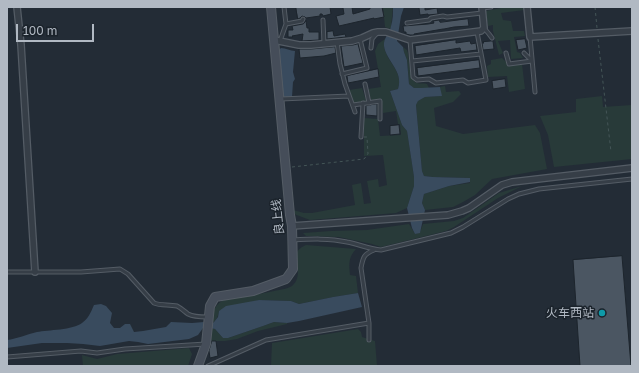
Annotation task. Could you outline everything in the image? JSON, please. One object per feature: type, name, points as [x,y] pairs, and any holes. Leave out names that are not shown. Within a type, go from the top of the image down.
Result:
[{"type":"street","points":[[17,7],[21,45],[35,272]]},
{"type":"street","name":"良上线","points":[[198,366],[206,344],[210,306],[215,297],[253,291],[286,279],[292,269],[292,226],[279,99],[277,41],[271,7]]},
{"type":"street","points":[[527,7],[530,37],[632,31]]},
{"type":"street","points":[[277,41],[299,44],[324,44],[352,41],[378,32],[386,32],[410,40],[477,32],[482,31],[484,28],[482,10]]},
{"type":"street","points":[[292,226],[448,215],[469,208],[502,185],[512,182],[632,168]]},
{"type":"lane","points":[[277,41],[286,24],[284,7]]},
{"type":"lane","points":[[407,23],[429,20],[431,18],[443,16],[447,17],[491,7]]},
{"type":"lane","points":[[286,24],[302,21],[303,19]]},
{"type":"lane","points":[[323,20],[324,44]]},
{"type":"lane","points":[[484,28],[492,38]]},
{"type":"lane","points":[[371,48],[372,39],[378,32]]},
{"type":"lane","points":[[410,40],[413,77],[417,80],[429,79],[436,83],[462,80],[468,83],[486,80],[477,32]]},
{"type":"lane","points":[[530,37],[535,92]]},
{"type":"lane","points":[[342,74],[367,68],[360,39]]},
{"type":"lane","points":[[337,42],[342,74],[355,112]]},
{"type":"lane","points":[[506,53],[509,64],[532,61]]},
{"type":"lane","points":[[524,53],[532,61]]},
{"type":"lane","points":[[412,61],[481,54]]},
{"type":"lane","points":[[365,84],[369,103]]},
{"type":"lane","points":[[279,99],[349,96]]},
{"type":"lane","points":[[353,105],[380,101],[380,120]]},
{"type":"lane","points":[[362,138],[363,104]]},
{"type":"lane","points":[[292,240],[324,239],[347,242],[374,250],[381,250],[451,233],[519,194],[539,189],[632,179]]},
{"type":"lane","points":[[369,340],[369,323],[361,268],[362,259],[366,253],[374,250]]},
{"type":"lane","points":[[7,272],[81,272],[120,269],[128,274],[154,303],[159,305],[175,306],[191,316],[209,317]]},
{"type":"lane","points":[[208,366],[266,340],[369,323]]},
{"type":"lane","points":[[7,357],[81,351],[97,353],[125,349],[206,344]]},
{"type":"path","points":[[595,7],[611,152]]},
{"type":"path","points":[[285,168],[364,159],[368,154],[367,137],[362,138]]},
{"type":"shaded area","points":[[383,7],[393,7],[390,29],[385,27]]},
{"type":"shaded area","points":[[501,7],[524,7],[524,10],[501,13],[503,20],[511,21],[513,31],[524,31],[525,36],[514,37],[517,52],[520,53],[523,58],[511,59],[510,40],[498,41],[503,53],[499,55],[493,25],[488,26],[486,11]]},
{"type":"shaded area","points":[[385,39],[385,52],[399,77],[398,89],[390,91],[402,125],[407,131],[414,177],[414,186],[407,208],[396,213],[310,220],[294,214],[293,210],[304,213],[312,213],[355,205],[352,185],[361,183],[364,204],[371,203],[367,181],[378,179],[379,187],[387,185],[383,155],[364,156],[364,118],[378,119],[380,136],[401,135],[400,124],[398,124],[396,111],[383,113],[382,100],[371,101],[368,89],[381,87],[375,51],[378,44]]},
{"type":"shaded area","points":[[403,47],[408,53],[409,65],[413,78],[418,83],[427,84],[429,88],[414,88],[409,84],[407,60]]},
{"type":"shaded area","points":[[502,58],[510,66],[522,64],[525,89],[509,92],[507,76],[488,77],[487,66],[491,64],[491,60]]},
{"type":"shaded area","points":[[445,86],[446,92],[459,91],[461,94],[453,102],[434,108],[436,126],[463,134],[535,125],[540,133],[547,169],[492,179],[475,195],[453,207],[425,210],[422,203],[424,194],[449,186],[470,183],[470,178],[424,176],[422,171],[416,105],[418,101],[425,97],[441,96],[440,87]]},
{"type":"shaded area","points":[[362,88],[366,101],[354,104],[349,90]]},
{"type":"shaded area","points":[[602,96],[603,107],[632,105],[632,159],[554,167],[548,135],[540,116],[576,112],[576,99]]},
{"type":"shaded area","points":[[522,186],[498,198],[446,231],[381,247],[339,237],[306,236],[303,233],[367,230],[409,224],[415,234],[420,232],[423,224],[454,221],[463,218],[499,193]]},
{"type":"shaded area","points":[[306,245],[356,249],[350,258],[349,268],[350,275],[356,276],[358,293],[299,304],[291,301],[259,300],[219,311],[216,320],[210,325],[214,310],[218,304],[228,298],[264,293],[292,286],[298,274],[297,253],[299,249]]},
{"type":"shaded area","points":[[274,322],[287,324],[258,331],[237,339],[209,341],[210,328],[215,329],[223,338],[228,338]]},
{"type":"shaded area","points":[[358,329],[361,332],[362,337],[375,341],[377,366],[271,366],[272,343]]},
{"type":"shaded area","points":[[189,348],[192,354],[188,366],[83,366],[82,355],[97,359],[117,354]]},
{"type":"water","points":[[393,7],[404,7],[397,41],[403,47],[407,60],[409,84],[414,88],[440,87],[442,96],[425,97],[418,101],[416,105],[422,171],[424,176],[470,178],[470,182],[449,186],[424,194],[422,203],[425,210],[420,233],[415,234],[407,208],[414,186],[414,177],[407,131],[402,125],[390,91],[398,89],[399,77],[385,51],[384,46],[392,24]]},
{"type":"water","points":[[281,48],[295,51],[293,72],[295,79],[293,82],[292,97],[283,97],[281,94],[279,50]]},
{"type":"water","points":[[358,293],[362,307],[299,321],[287,323],[274,322],[228,338],[223,338],[215,329],[210,328],[218,317],[219,311],[226,306],[259,300],[291,301],[299,304]]},
{"type":"water","points":[[101,304],[106,306],[112,313],[110,323],[114,328],[120,328],[125,324],[130,324],[134,332],[166,327],[171,322],[204,322],[203,328],[198,335],[189,339],[148,344],[129,341],[100,346],[67,343],[42,343],[7,348],[7,340],[37,332],[78,325],[88,317],[94,305]]},
{"type":"building","points":[[296,7],[330,7],[331,14],[323,16],[320,14],[320,16],[306,18],[302,16],[298,19]]},
{"type":"building","points":[[352,7],[353,14],[370,9],[370,7],[382,7],[384,17],[339,26],[336,16],[344,14],[343,8]]},
{"type":"building","points":[[425,7],[425,10],[437,8],[438,14],[420,15],[419,8]]},
{"type":"building","points":[[468,19],[469,26],[454,27],[414,35],[406,34],[403,26],[434,23],[433,21],[439,20],[440,22]]},
{"type":"building","points":[[306,21],[309,32],[319,32],[319,40],[302,41],[303,34],[288,37],[288,30],[293,30],[292,26],[303,24]]},
{"type":"building","points":[[333,31],[334,36],[345,34],[346,37],[327,39],[327,32]]},
{"type":"building","points":[[525,39],[527,48],[518,50],[516,40]]},
{"type":"building","points":[[456,40],[456,43],[470,41],[471,44],[476,43],[477,50],[461,52],[460,48],[416,55],[415,46]]},
{"type":"building","points":[[493,41],[494,49],[483,50],[483,42]]},
{"type":"building","points":[[358,44],[363,63],[344,67],[341,46]]},
{"type":"building","points":[[335,47],[336,53],[324,56],[300,58],[299,49]]},
{"type":"building","points":[[479,60],[480,68],[418,76],[417,68]]},
{"type":"building","points":[[378,69],[379,77],[348,83],[347,76]]},
{"type":"building","points":[[505,79],[506,87],[493,89],[492,81]]},
{"type":"building","points":[[377,104],[377,116],[366,115],[366,106]]},
{"type":"building","points":[[399,125],[400,134],[390,135],[390,126]]},
{"type":"building","name":"火车西站","points":[[622,256],[631,366],[580,366],[573,260]]},
{"type":"building","points":[[212,341],[216,341],[218,356],[210,358],[209,351]]},
{"type":"place","name":"火车西站","points":[[602,313]]}]
